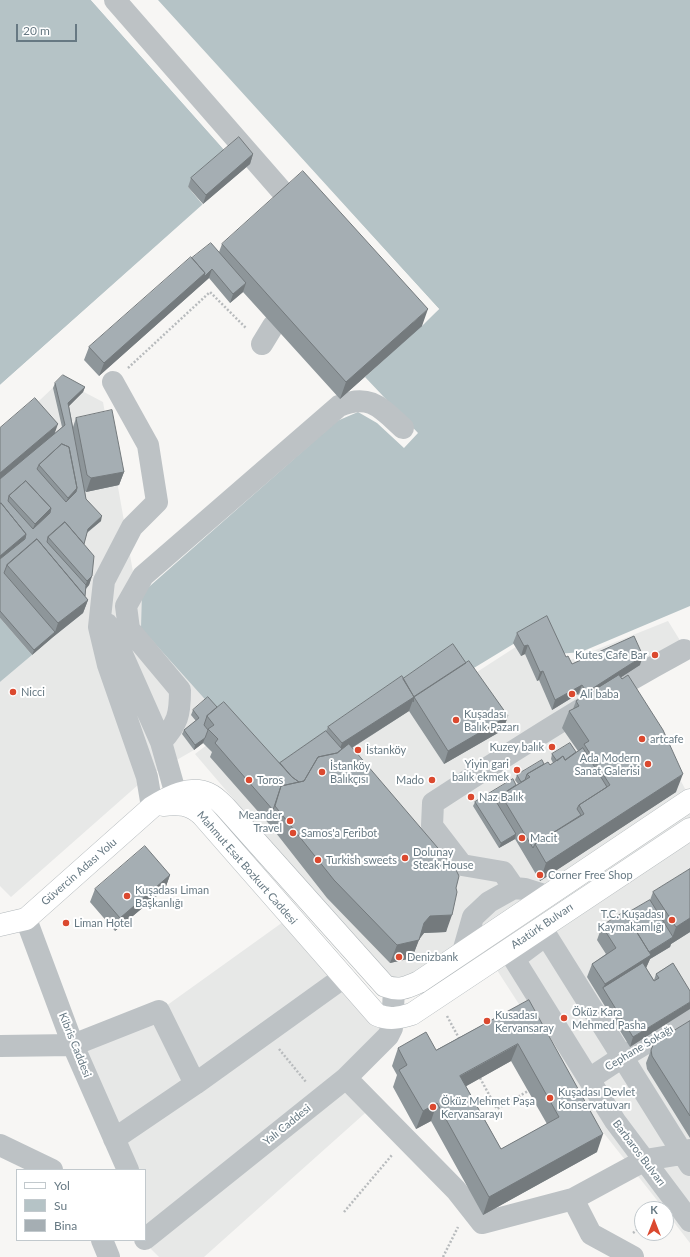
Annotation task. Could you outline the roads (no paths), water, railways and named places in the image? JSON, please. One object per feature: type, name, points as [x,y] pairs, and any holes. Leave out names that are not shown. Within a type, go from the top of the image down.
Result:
[{"type":"main road","name":"Mahmut Esat Bozkurt Caddesi","points":[[152,808],[176,795],[194,792],[208,793],[217,799],[385,986],[394,989]]},
{"type":"main road","name":"Atatürk Bulvarı","points":[[394,989],[403,990],[419,982],[690,800]]},
{"type":"main road","name":"Mahmut Esat Bozkurt Caddesi","points":[[152,808],[174,804],[193,807],[198,811],[377,1015],[384,1018],[393,1018]]},
{"type":"main road","name":"Güvercin Adası Yolu","points":[[0,925],[26,919],[152,808]]},
{"type":"main road","name":"Atatürk Bulvarı","points":[[393,1018],[400,1018],[412,1014],[690,829]]},
{"type":"street","points":[[115,0],[287,197]]},
{"type":"street","points":[[262,344],[273,326]]},
{"type":"street","points":[[113,382],[148,446],[157,502],[132,527],[104,581],[99,627],[108,664],[147,777],[152,808]]},
{"type":"street","points":[[161,742],[174,728],[180,708],[180,690],[128,629],[126,606],[143,576],[339,406],[352,401],[365,401],[378,405],[403,428]]},
{"type":"street","points":[[102,592],[107,626],[122,654],[161,742],[176,795]]},
{"type":"street","points":[[514,888],[503,872],[462,865],[432,826],[433,803],[620,684],[684,650]]},
{"type":"street","points":[[463,952],[473,917],[489,902],[514,888],[525,889],[547,896]]},
{"type":"street","name":"Kibris Caddesi","points":[[26,919],[73,1045],[128,1169]]},
{"type":"street","name":"Barbaros Bulvarı","points":[[687,1156],[621,1058],[546,936],[514,959],[615,1121],[690,1221]]},
{"type":"street","points":[[114,1138],[195,1084],[344,977]]},
{"type":"street","name":"Yalı Caddesi","points":[[144,1243],[346,1078],[388,1036],[392,1028],[394,989]]},
{"type":"street","points":[[0,1046],[73,1045],[159,1010],[195,1084]]},
{"type":"street","name":"Cephane Sokağı","points":[[589,1080],[621,1058],[690,1017]]},
{"type":"street","points":[[346,1078],[456,1190],[482,1223],[573,1199],[645,1160],[687,1156]]},
{"type":"street","points":[[0,1145],[50,1169]]},
{"type":"street","points":[[573,1199],[591,1234],[633,1257]]},
{"type":"street","points":[[102,1241],[109,1257]]},
{"type":"water","points":[[0,0],[91,0],[227,153],[203,204],[0,385]]},
{"type":"water","points":[[156,0],[690,0],[690,606],[581,652],[558,654],[543,626],[464,674],[273,775],[141,628],[142,593],[337,421],[358,412],[377,423],[404,448],[418,433],[365,377],[439,309]]},
{"type":"water","points":[[0,618],[32,655],[0,682]]},
{"type":"place","name":"Kutes Cafe Bar","points":[[655,655]]},
{"type":"place","name":"Nicci","points":[[13,692]]},
{"type":"place","name":"Ali baba","points":[[572,694]]},
{"type":"place","name":"Kuşadası Balık Pazarı","points":[[456,720]]},
{"type":"place","name":"artcafe","points":[[642,739]]},
{"type":"place","name":"Kuzey balık","points":[[552,747]]},
{"type":"place","name":"İstanköy","points":[[358,750]]},
{"type":"place","name":"Ada Modern Sanat Galerisi","points":[[648,764]]},
{"type":"place","name":"Yiyin gari balık ekmek","points":[[517,770]]},
{"type":"place","name":"İstanköy Balıkçısı","points":[[322,772]]},
{"type":"place","name":"Toros","points":[[249,780]]},
{"type":"place","name":"Mado","points":[[432,780]]},
{"type":"place","name":"Naz Balık","points":[[471,797]]},
{"type":"place","name":"Meander Travel","points":[[290,821]]},
{"type":"place","name":"Samos'a Feribot","points":[[293,833]]},
{"type":"place","name":"Macit","points":[[522,838]]},
{"type":"place","name":"Dolunay Steak House","points":[[405,858]]},
{"type":"place","name":"Turkish sweets","points":[[318,860]]},
{"type":"place","name":"Corner Free Shop","points":[[540,875]]},
{"type":"place","name":"Kuşadası Liman Başkanlığı","points":[[127,896]]},
{"type":"place","name":"T.C. Kuşadası Kaymakamlığı","points":[[672,920]]},
{"type":"place","name":"Liman Hotel","points":[[66,923]]},
{"type":"place","name":"Denizbank","points":[[399,957]]},
{"type":"place","name":"Öküz Kara Mehmed Pasha","points":[[564,1018]]},
{"type":"place","name":"Kusadası Kervansaray","points":[[487,1021]]},
{"type":"place","name":"Kuşadası Devlet Konservatuvarı","points":[[550,1098]]},
{"type":"place","name":"Öküz Mehmet Paşa Kervansarayı","points":[[433,1107]]}]
